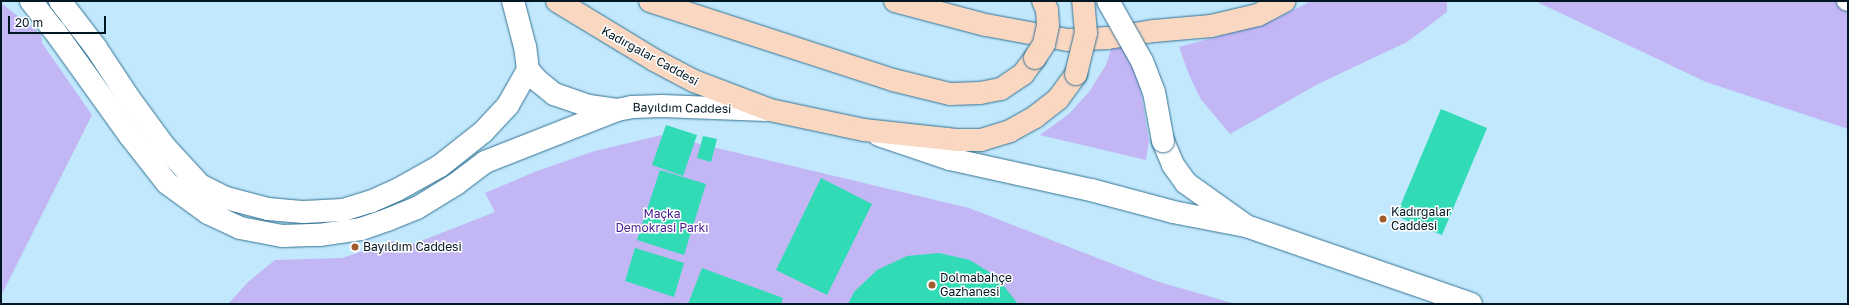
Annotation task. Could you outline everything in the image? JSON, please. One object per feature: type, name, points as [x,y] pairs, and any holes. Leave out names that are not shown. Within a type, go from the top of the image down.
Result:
[{"type":"main road","name":"Bayıldım Caddesi","points":[[30,1],[54,30],[130,136],[167,183],[208,213],[240,228],[282,236],[319,235],[361,228],[387,220],[417,208],[456,184],[485,162],[617,110],[632,107],[662,106],[770,110]]},
{"type":"main road","points":[[60,1],[96,48],[129,98],[165,147],[200,185],[226,198],[268,209],[304,212],[343,210],[370,202],[397,190],[440,166],[483,132],[508,105],[528,70],[526,47],[513,1]]},
{"type":"main road","name":"Kadırgalar Caddesi","points":[[557,1],[654,60],[687,78],[770,110],[864,130],[958,140],[981,140],[1010,131],[1035,117],[1058,99],[1076,74],[1086,33],[1083,1]]},
{"type":"main road","points":[[650,1],[893,80],[950,94],[980,93],[1002,89],[1023,74],[1044,44],[1048,25],[1047,10],[1043,1]]},
{"type":"main road","points":[[895,1],[986,24],[1068,40],[1108,38],[1154,31],[1211,26],[1258,15],[1284,1]]},
{"type":"main road","points":[[1108,1],[1142,61],[1154,92],[1163,141],[1173,165],[1186,183],[1246,226]]},
{"type":"main road","points":[[528,70],[538,81],[554,94],[589,106],[617,110]]},
{"type":"main road","points":[[864,130],[950,159],[1091,190],[1173,212],[1246,226],[1471,304]]},
{"type":"green space","points":[[1311,1],[1447,1],[1447,12],[1407,42],[1318,84],[1230,134],[1200,98],[1179,47],[1270,22]]},
{"type":"green space","points":[[1535,1],[1848,1],[1848,129],[1706,82]]},
{"type":"green space","points":[[1,3],[41,34],[42,43],[92,115],[1,296]]},
{"type":"green space","points":[[1116,34],[1139,80],[1149,140],[1146,160],[1040,135],[1069,114],[1089,92],[1106,65]]},
{"type":"green space","name":"Maçka Demokrasi Parkı","points":[[662,135],[969,208],[1159,282],[1236,304],[228,304],[248,282],[275,260],[342,258],[394,241],[398,250],[495,212],[485,193],[537,171],[595,151]]},
{"type":"building","points":[[1441,109],[1487,128],[1442,235],[1396,216]]},
{"type":"building","points":[[666,125],[697,135],[683,176],[652,165]]},
{"type":"building","points":[[703,136],[717,139],[711,162],[697,158]]},
{"type":"building","points":[[660,170],[706,184],[684,255],[637,240]]},
{"type":"building","points":[[821,178],[872,204],[827,295],[776,270]]},
{"type":"building","points":[[635,248],[684,263],[674,297],[625,281]]},
{"type":"building","name":"Dolmabahçe Gazhanesi","points":[[939,253],[970,260],[997,277],[1018,304],[848,304],[854,292],[877,270],[907,256]]},
{"type":"building","points":[[702,268],[783,298],[781,304],[688,304]]},
{"type":"place","name":"Kadırgalar Caddesi","points":[[1383,219]]},
{"type":"place","name":"Bayıldım Caddesi","points":[[355,247]]},
{"type":"place","name":"Dolmabahçe Gazhanesi","points":[[932,285]]}]
